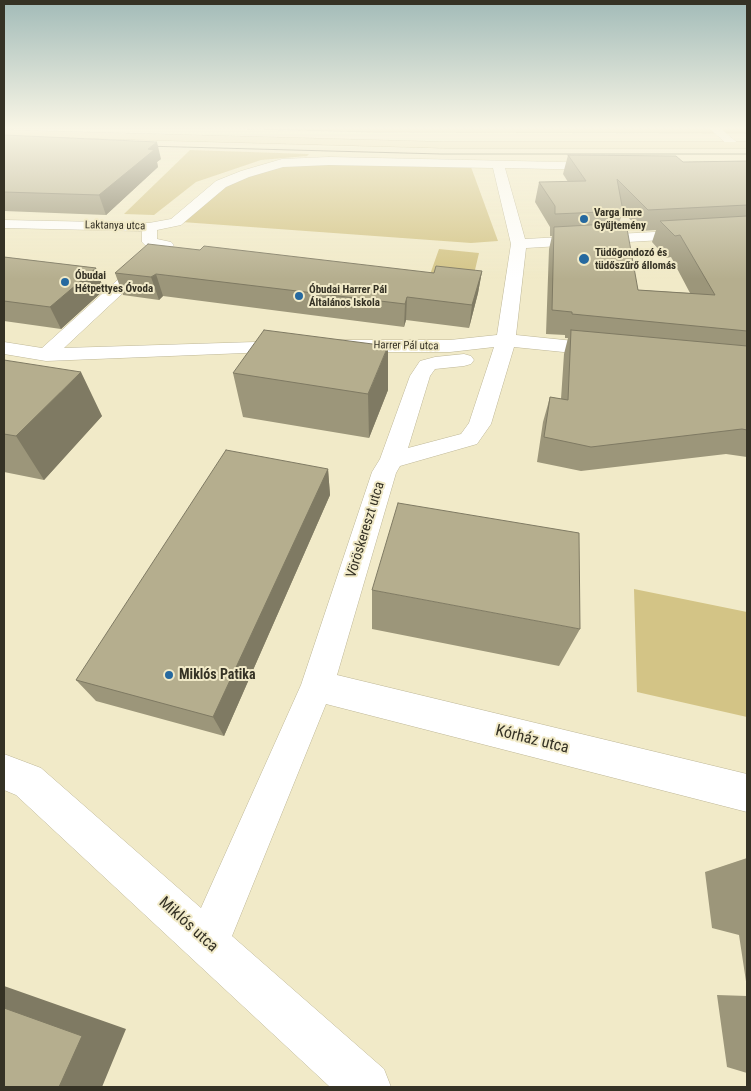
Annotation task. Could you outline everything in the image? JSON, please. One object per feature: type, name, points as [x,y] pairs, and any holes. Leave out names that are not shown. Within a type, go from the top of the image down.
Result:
[{"type":"street","name":"Laktanya utca","points":[[4,224],[149,227],[176,222],[221,184],[236,178]]},
{"type":"street","points":[[392,460],[469,439],[480,424],[504,348],[519,244],[502,178]]},
{"type":"street","points":[[46,354],[166,245],[150,242],[149,227]]},
{"type":"street","points":[[519,244],[746,232]]},
{"type":"street","name":"Harrer Pál utca","points":[[4,348],[46,354],[380,345],[623,352]]},
{"type":"street","name":"Vöröskereszt utca","points":[[208,942],[317,686],[384,472],[392,460],[420,376],[427,365],[442,361],[473,360],[504,348]]},
{"type":"street","name":"Kórház utca","points":[[317,686],[747,793]]},
{"type":"street","name":"Miklós utca","points":[[4,772],[28,781],[366,1087]]},
{"type":"shaded area","points":[[161,178],[208,178],[196,182],[154,215],[124,214]]},
{"type":"shaded area","points":[[244,178],[475,178],[498,241],[471,243],[182,222],[227,186]]},
{"type":"shaded area","points":[[439,249],[479,253],[471,287],[427,283]]},
{"type":"shaded area","points":[[634,589],[747,612],[747,717],[637,692]]},
{"type":"building","points":[[4,178],[120,178],[99,195],[4,192]]},
{"type":"building","points":[[584,178],[747,178],[747,205],[648,210],[617,179],[623,211],[555,214],[555,206],[539,182],[586,181]]},
{"type":"building","points":[[747,216],[747,331],[572,314],[572,312],[552,310],[554,227],[626,223],[638,290],[715,295],[680,235],[675,236],[660,221]]},
{"type":"building","points":[[148,244],[200,250],[204,246],[434,273],[436,266],[482,271],[472,305],[407,297],[405,304],[156,274],[151,277],[115,273]]},
{"type":"building","points":[[4,257],[96,268],[50,307],[4,301]]},
{"type":"building","points":[[264,330],[388,346],[368,394],[233,373]]},
{"type":"building","points":[[571,330],[747,346],[747,430],[742,429],[591,447],[544,437],[550,397],[568,400]]},
{"type":"building","points":[[4,360],[81,372],[16,436],[4,434]]},
{"type":"building","points":[[226,450],[328,469],[213,717],[76,680]]},
{"type":"building","points":[[398,503],[579,533],[580,629],[372,590]]},
{"type":"building","points":[[4,1008],[82,1036],[59,1087],[4,1087]]},
{"type":"place","name":"Varga Imre Gyűjtemény","points":[[584,219]]},
{"type":"place","name":"Tüdőgondozó és tüdőszűrő állomás","points":[[584,259]]},
{"type":"place","name":"Óbudai Hétpettyes Óvoda","points":[[65,282]]},
{"type":"place","name":"Óbudai Harrer Pál Általános Iskola","points":[[299,296]]},
{"type":"place","name":"Miklós Patika","points":[[169,675]]}]
